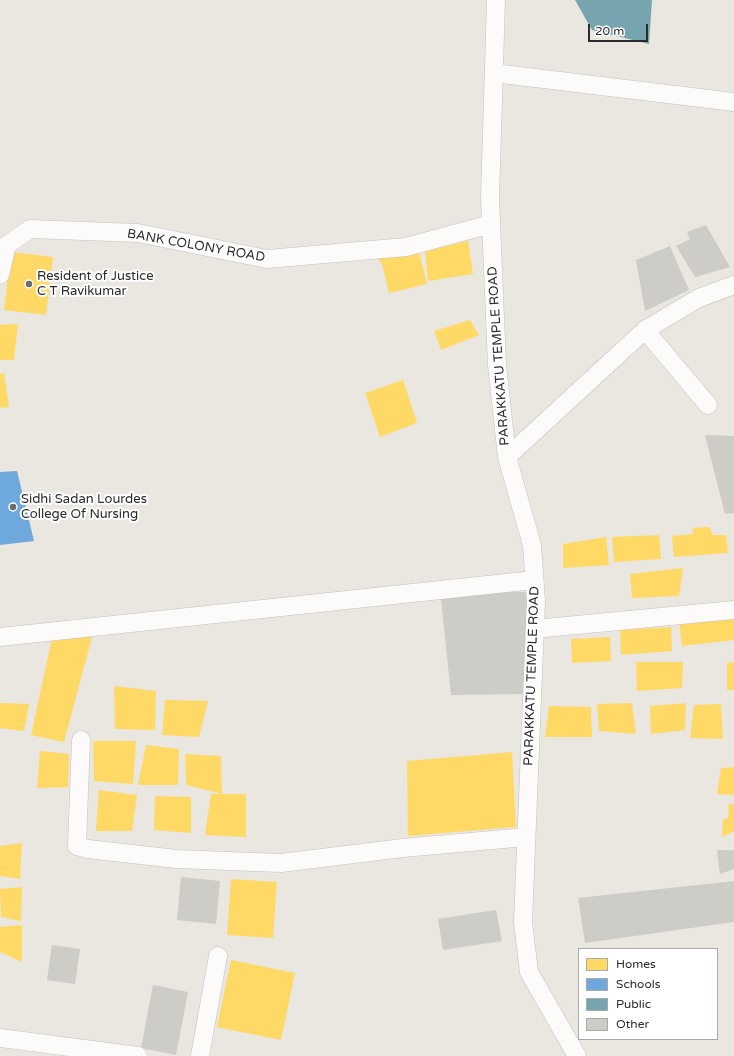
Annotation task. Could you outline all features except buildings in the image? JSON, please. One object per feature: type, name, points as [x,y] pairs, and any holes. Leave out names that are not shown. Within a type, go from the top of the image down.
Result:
[{"type":"street","name":"PARAKKATU TEMPLE ROAD","points":[[496,0],[490,198],[497,365],[507,457],[532,545],[534,580],[535,629],[523,922],[529,972],[577,1056]]},
{"type":"street","points":[[494,73],[734,102]]},
{"type":"street","name":"BANK COLONY ROAD","points":[[0,275],[7,245],[30,229],[138,233],[267,259],[406,247],[491,224]]},
{"type":"street","points":[[507,457],[645,330],[699,298],[734,285]]},
{"type":"street","points":[[645,330],[708,405]]},
{"type":"street","points":[[0,638],[534,580]]},
{"type":"street","points":[[535,629],[734,610]]},
{"type":"street","points":[[80,740],[77,846],[88,849],[176,859],[281,863],[403,848],[526,837]]},
{"type":"street","points":[[200,1056],[218,956]]},
{"type":"street","points":[[0,1038],[138,1056]]},
{"type":"place","name":"Resident of Justice C T Ravikumar","points":[[29,284]]},
{"type":"place","name":"Sidhi Sadan Lourdes College Of Nursing","points":[[13,507]]}]
